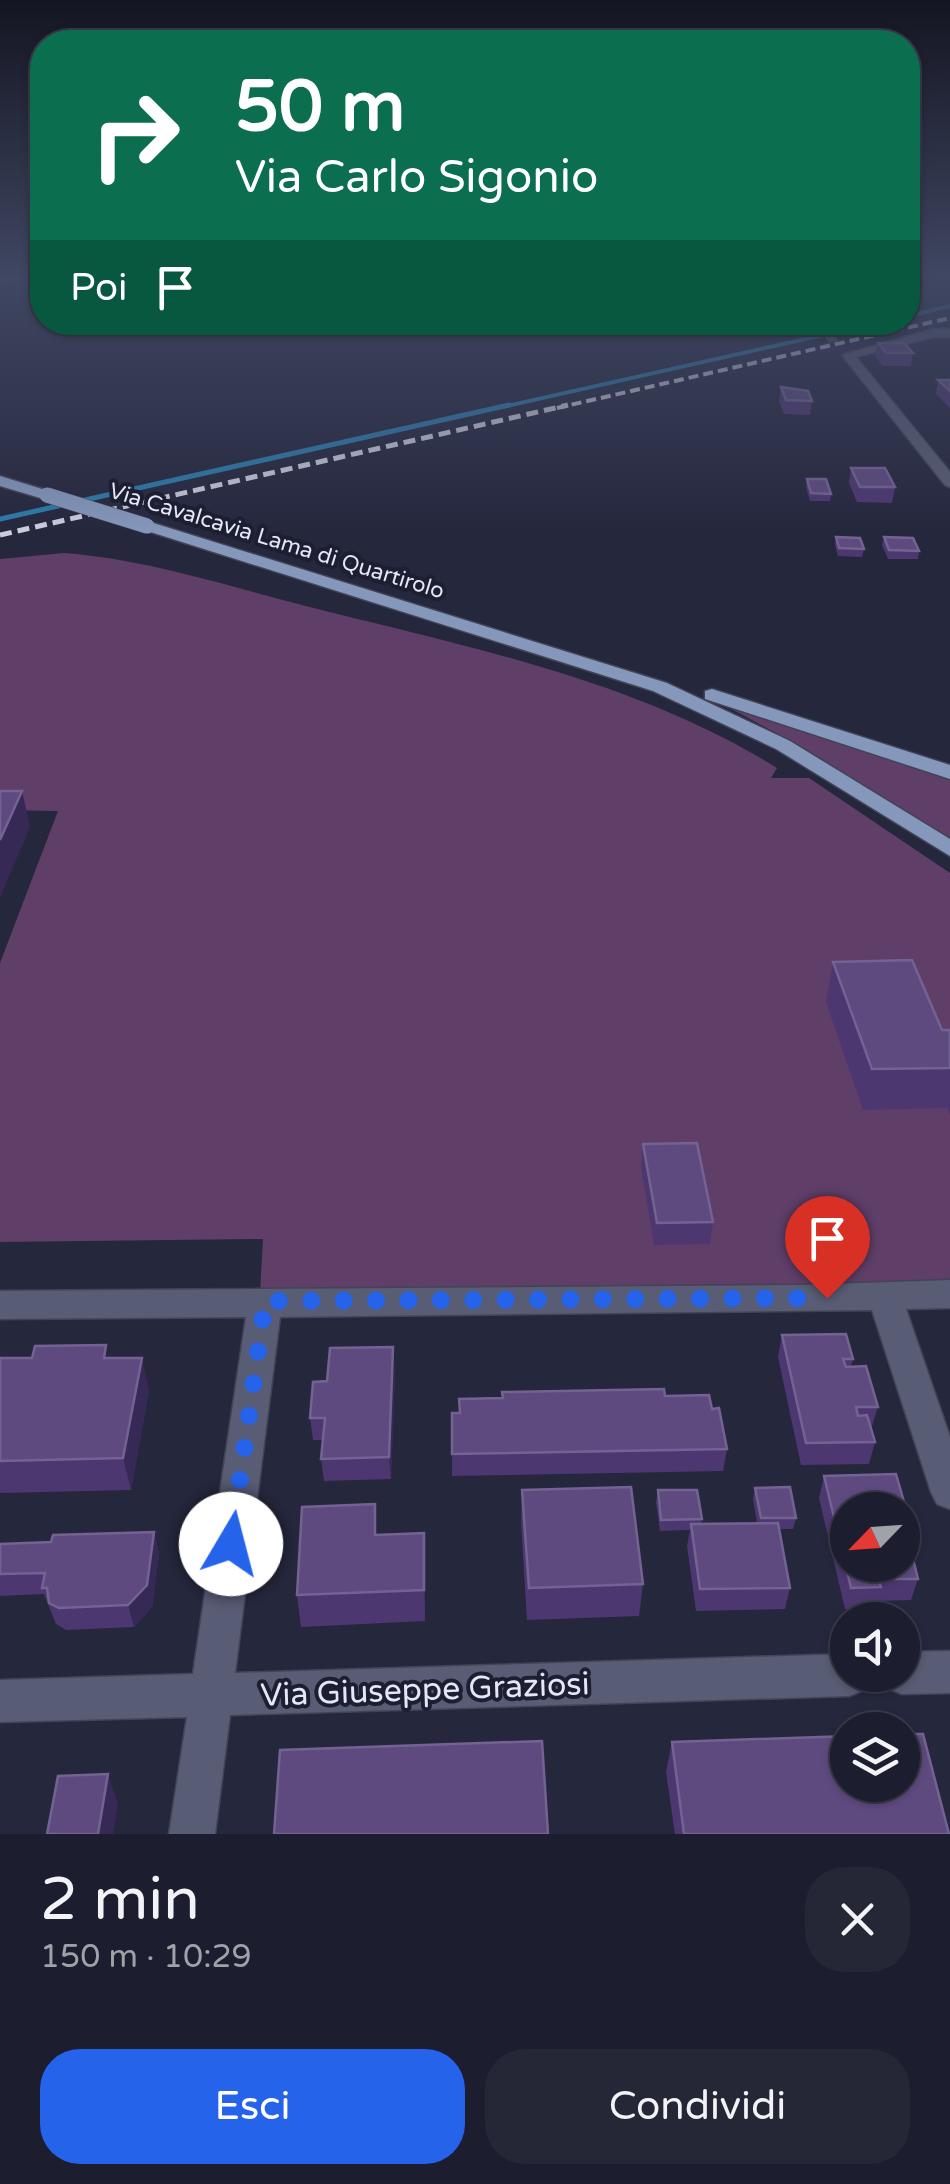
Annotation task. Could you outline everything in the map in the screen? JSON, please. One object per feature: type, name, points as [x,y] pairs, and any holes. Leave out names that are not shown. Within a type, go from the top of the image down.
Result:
[{"type":"main road","name":"Via Cavalcavia Lama di Quartirolo","points":[[0,481],[660,687],[783,744],[950,848]]},
{"type":"main road","name":"Via Cavalcavia Lama di Quartirolo","points":[[539,647],[728,700],[950,772]]},
{"type":"street","points":[[854,363],[950,482]]},
{"type":"street","points":[[0,1305],[950,1294]]},
{"type":"street","points":[[885,1297],[950,1492]]},
{"type":"street","points":[[192,1834],[265,1301]]},
{"type":"street","points":[[920,1673],[950,1672]]},
{"type":"street","name":"Via Giuseppe Graziosi","points":[[0,1702],[830,1676]]},
{"type":"shaded area","points":[[64,553],[184,574],[485,651],[606,688],[722,737],[777,768],[771,778],[809,778],[950,873],[950,1283],[260,1293],[263,1239],[0,1242],[0,963],[58,811],[0,810],[0,559]]},
{"type":"shaded area","points":[[722,704],[950,778],[950,840],[804,748]]},
{"type":"building","points":[[938,380],[950,380],[950,391]]},
{"type":"building","points":[[781,387],[808,391],[812,401],[786,400]]},
{"type":"building","points":[[851,468],[885,468],[895,487],[860,487]]},
{"type":"building","points":[[807,479],[826,479],[831,494],[811,493]]},
{"type":"building","points":[[836,537],[860,538],[864,549],[839,548]]},
{"type":"building","points":[[884,537],[913,538],[919,551],[889,550]]},
{"type":"building","points":[[0,791],[22,791],[0,840]]},
{"type":"building","points":[[912,960],[942,1030],[950,1030],[950,1068],[872,1069],[833,962]]},
{"type":"building","points":[[697,1143],[713,1222],[657,1223],[643,1144]]},
{"type":"building","points":[[846,1334],[853,1359],[843,1359],[846,1367],[866,1366],[878,1407],[856,1407],[858,1416],[867,1415],[875,1442],[806,1443],[782,1335]]},
{"type":"building","points":[[106,1345],[104,1358],[142,1358],[123,1458],[0,1461],[0,1358],[32,1358],[35,1346]]},
{"type":"building","points":[[393,1347],[389,1457],[321,1459],[325,1418],[310,1418],[313,1382],[327,1381],[330,1348]]},
{"type":"building","points":[[664,1389],[665,1396],[709,1395],[712,1409],[719,1408],[727,1449],[452,1454],[452,1413],[460,1413],[459,1399],[503,1398],[502,1392]]},
{"type":"building","points":[[896,1474],[901,1492],[830,1492],[830,1501],[824,1476]]},
{"type":"building","points":[[631,1487],[643,1584],[529,1588],[522,1490]]},
{"type":"building","points":[[790,1487],[796,1518],[761,1518],[755,1488]]},
{"type":"building","points":[[658,1490],[697,1490],[702,1519],[661,1520]]},
{"type":"building","points":[[375,1504],[375,1535],[424,1533],[424,1590],[297,1595],[302,1507]]},
{"type":"building","points":[[778,1523],[790,1588],[700,1589],[691,1524]]},
{"type":"building","points":[[154,1532],[147,1585],[128,1605],[59,1608],[49,1603],[47,1588],[42,1588],[45,1573],[0,1574],[0,1544],[51,1542],[53,1535]]},
{"type":"building","points":[[850,1582],[879,1582],[881,1587],[851,1588]]},
{"type":"building","points":[[923,1734],[949,1834],[684,1834],[672,1742],[830,1737],[830,1802],[920,1802]]},
{"type":"building","points":[[542,1741],[548,1834],[274,1834],[280,1750]]},
{"type":"building","points":[[108,1774],[98,1834],[47,1834],[58,1776]]},
{"type":"waterway","points":[[498,408],[700,363]]},
{"type":"waterway","points":[[0,519],[509,405]]},
{"type":"railway","points":[[557,408],[755,363]]},
{"type":"railway","points":[[0,535],[568,405]]},
{"type":"route","points":[[231,1544],[265,1301],[827,1298]]}]
